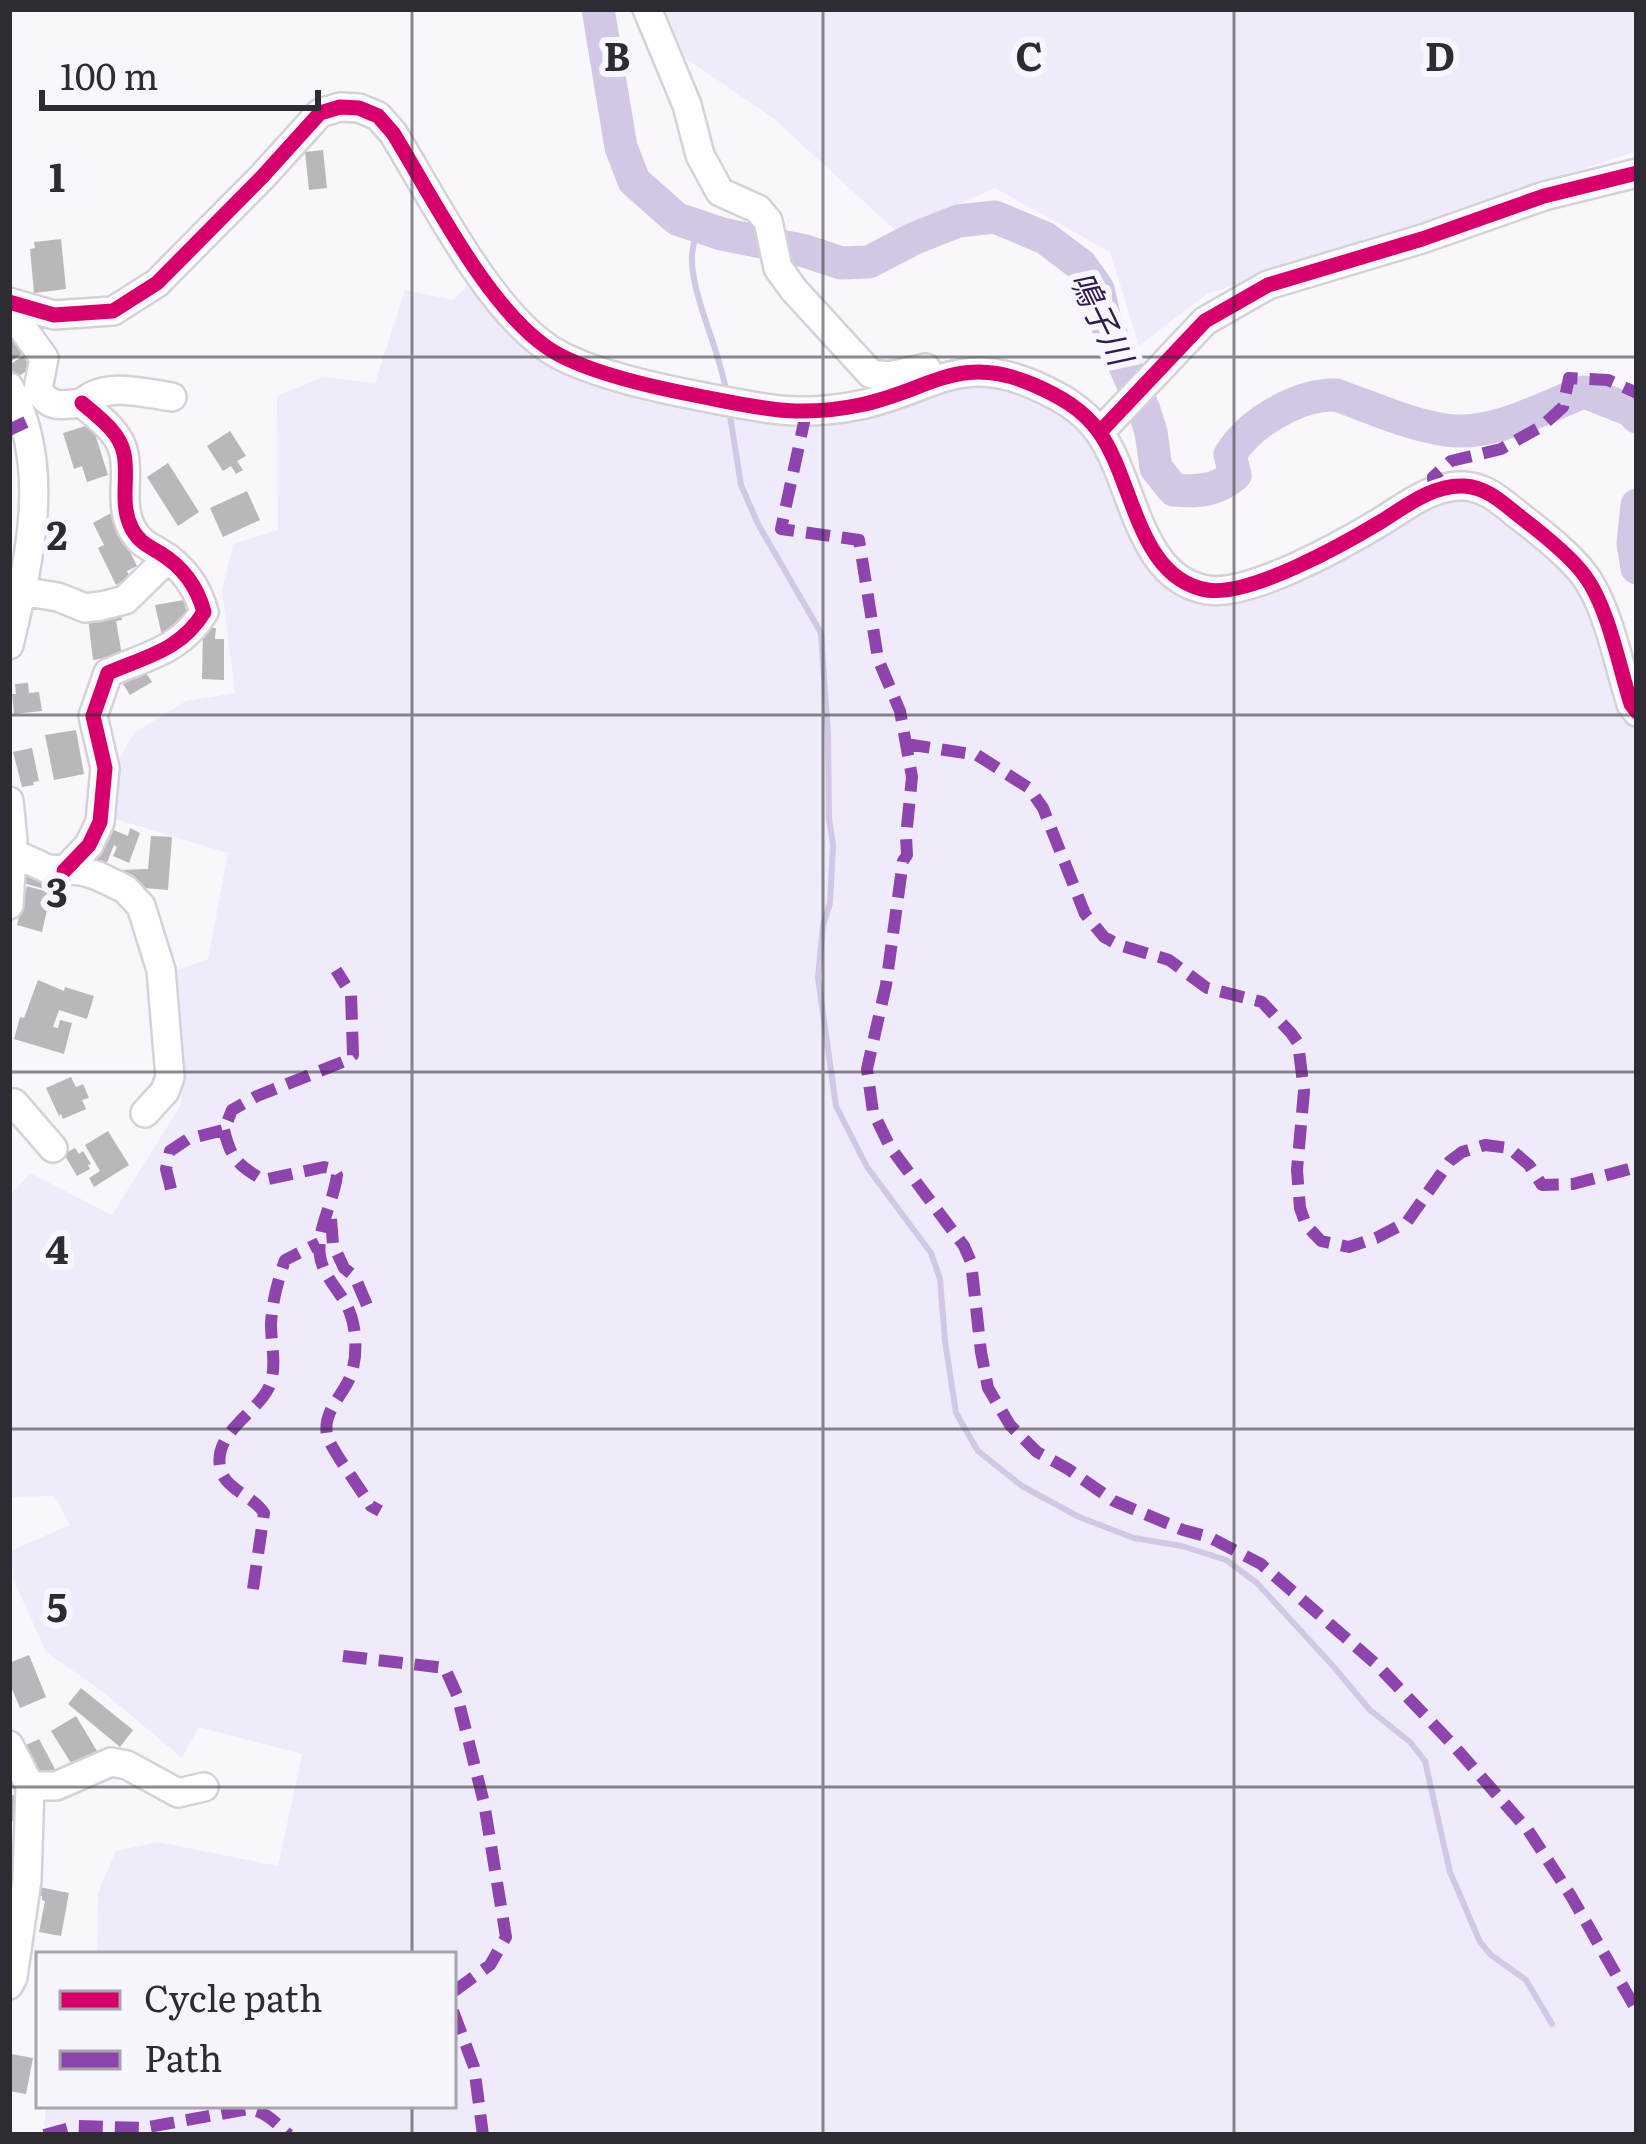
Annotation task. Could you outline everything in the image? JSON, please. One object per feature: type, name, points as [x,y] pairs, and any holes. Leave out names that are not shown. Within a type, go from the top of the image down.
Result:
[{"type":"street","points":[[647,9],[686,105],[700,155],[720,192],[758,209],[767,221],[778,268],[794,290],[871,374],[889,376],[947,364],[956,372]]},
{"type":"street","points":[[9,303],[54,315],[113,311],[158,283],[320,112],[359,108],[379,116],[393,133],[480,275],[511,316],[547,348],[593,369],[686,394],[795,413],[872,403],[956,372],[990,373],[1030,383],[1069,401],[1100,432],[1147,543],[1166,567],[1187,583],[1208,590],[1240,590],[1273,577],[1441,488],[1466,485],[1490,493],[1584,574],[1599,601],[1637,712]]},
{"type":"street","points":[[1100,432],[1205,321],[1268,285],[1544,196],[1637,173]]},
{"type":"street","points":[[9,303],[44,358],[38,389],[53,405],[82,403],[90,395],[114,390],[172,397]]},
{"type":"street","points":[[9,387],[30,438],[34,476],[32,523],[9,645]]},
{"type":"street","points":[[64,872],[89,845],[100,822],[105,768],[93,716],[108,674],[171,646],[193,630],[204,612],[188,577],[143,545],[130,525],[124,506],[124,452],[115,433],[82,403]]},
{"type":"street","points":[[21,591],[58,597],[85,608],[101,606],[125,600],[168,559]]},
{"type":"street","points":[[9,801],[13,853],[9,904]]},
{"type":"street","points":[[13,853],[48,869],[82,871],[125,889],[140,906],[160,970],[170,1076],[165,1091],[145,1114]]},
{"type":"street","points":[[9,1109],[14,1103],[53,1148]]},
{"type":"street","points":[[9,1745],[30,1786],[28,1880],[14,1978],[9,1985]]},
{"type":"street","points":[[30,1786],[56,1786],[111,1762],[127,1765],[178,1793],[204,1787]]},
{"type":"shaded area","points":[[660,9],[1637,9],[1637,154],[1207,294],[1139,346],[1110,252],[995,188],[897,232],[773,118],[682,56]]},
{"type":"shaded area","points":[[471,281],[503,323],[754,419],[828,423],[958,383],[1026,393],[1063,410],[1091,439],[1110,478],[1206,601],[1242,601],[1277,587],[1444,499],[1465,497],[1485,503],[1575,581],[1589,605],[1621,708],[1637,732],[1637,2135],[57,2135],[44,2126],[46,2108],[456,2108],[456,1952],[97,1952],[98,1893],[116,1851],[158,1842],[278,1866],[302,1754],[199,1727],[182,1758],[46,1652],[14,1581],[10,1551],[70,1525],[54,1496],[11,1497],[9,1493],[9,1197],[30,1173],[112,1215],[182,1103],[169,973],[208,959],[228,853],[105,816],[114,766],[134,733],[186,701],[235,693],[222,590],[233,544],[278,530],[277,396],[323,377],[375,383],[405,290],[453,300]]},
{"type":"building","points":[[323,150],[327,188],[309,190],[305,152]]},
{"type":"building","points":[[61,239],[66,289],[34,293],[30,249],[35,248],[34,242]]},
{"type":"building","points":[[9,321],[28,349],[12,361],[9,356]]},
{"type":"building","points":[[23,356],[31,368],[16,378],[9,365]]},
{"type":"building","points":[[92,424],[108,475],[87,482],[82,466],[74,469],[63,433]]},
{"type":"building","points":[[230,431],[246,456],[237,461],[243,470],[236,474],[231,466],[223,471],[207,446]]},
{"type":"building","points":[[168,463],[199,512],[178,526],[147,477]]},
{"type":"building","points":[[247,491],[260,520],[223,537],[210,508]]},
{"type":"building","points":[[111,513],[137,566],[127,571],[130,578],[116,585],[98,548],[104,545],[93,523]]},
{"type":"building","points":[[184,600],[189,625],[162,636],[155,605]]},
{"type":"building","points":[[121,612],[122,620],[116,621],[122,655],[93,660],[88,618]]},
{"type":"building","points":[[203,628],[216,628],[215,639],[224,639],[224,680],[202,679]]},
{"type":"building","points":[[144,670],[152,682],[130,695],[123,684]]},
{"type":"building","points":[[28,683],[29,693],[39,692],[42,711],[14,714],[15,684]]},
{"type":"building","points":[[76,730],[84,774],[54,780],[45,735]]},
{"type":"building","points":[[32,748],[39,781],[22,787],[13,752]]},
{"type":"building","points":[[104,826],[128,836],[130,828],[140,833],[129,863],[113,856],[114,845],[106,865],[92,860]]},
{"type":"building","points":[[151,836],[172,837],[168,890],[132,887],[119,878],[120,870],[148,869]]},
{"type":"building","points":[[24,867],[55,876],[51,891],[20,882]]},
{"type":"building","points":[[27,886],[51,893],[42,932],[17,925]]},
{"type":"building","points":[[38,980],[94,996],[87,1019],[59,1010],[53,1027],[58,1028],[60,1020],[72,1023],[64,1054],[14,1039]]},
{"type":"building","points":[[71,1077],[76,1087],[83,1084],[89,1098],[82,1100],[86,1109],[63,1119],[46,1088]]},
{"type":"building","points":[[108,1131],[129,1165],[94,1187],[89,1178],[100,1171],[85,1145]]},
{"type":"building","points":[[75,1148],[91,1164],[77,1176],[64,1154]]},
{"type":"building","points":[[29,1655],[46,1697],[20,1708],[9,1682],[9,1663]]},
{"type":"building","points":[[81,1688],[133,1730],[120,1747],[68,1704]]},
{"type":"building","points":[[76,1716],[100,1756],[76,1771],[51,1731]]},
{"type":"building","points":[[39,1739],[55,1769],[40,1777],[24,1746]]},
{"type":"building","points":[[9,1795],[21,1795],[22,1821],[9,1821]]},
{"type":"building","points":[[34,1886],[69,1893],[61,1936],[39,1932],[45,1901],[33,1895]]},
{"type":"building","points":[[11,2054],[33,2058],[26,2094],[9,2091]]},
{"type":"waterway","name":"鳴子川","points":[[598,9],[621,147],[634,181],[677,219],[841,263],[869,262],[958,221],[995,217],[1045,238],[1081,265],[1098,289],[1105,320],[1144,410],[1156,468],[1174,490],[1206,489],[1228,480],[1235,475],[1230,455],[1249,432],[1291,405],[1321,396],[1336,395],[1446,430],[1499,425],[1584,392],[1637,417]]},
{"type":"waterway","points":[[697,225],[693,270],[726,391]]},
{"type":"waterway","points":[[729,409],[741,485],[821,633],[833,845],[818,978],[836,1106],[867,1167],[931,1253],[940,1279],[956,1413],[978,1451],[1022,1486],[1079,1517],[1134,1538],[1226,1560],[1257,1583],[1370,1710],[1410,1742],[1425,1761],[1450,1872],[1480,1942],[1526,1980],[1552,2024]]},
{"type":"waterway","name":"鳴子川","points":[[1637,505],[1633,544],[1637,568]]},
{"type":"marked path","points":[[1434,492],[1433,477],[1451,461],[1501,449],[1542,426],[1563,407],[1569,378],[1608,380],[1637,393]]},
{"type":"marked path","points":[[806,413],[781,529],[859,540],[878,659],[900,711],[912,777],[907,855],[867,1069],[873,1112],[890,1147],[971,1262],[988,1388],[1010,1425],[1037,1452],[1114,1501],[1209,1537],[1261,1564],[1377,1665],[1528,1830],[1637,2011]]},
{"type":"marked path","points":[[9,430],[26,422]]},
{"type":"marked path","points":[[906,744],[977,755],[1029,788],[1043,808],[1085,914],[1104,937],[1169,960],[1207,988],[1262,1002],[1291,1033],[1298,1043],[1304,1091],[1297,1170],[1300,1208],[1306,1225],[1321,1241],[1349,1247],[1407,1222],[1450,1161],[1485,1145],[1509,1148],[1529,1165],[1542,1185],[1573,1184],[1637,1167]]},
{"type":"marked path","points":[[171,1189],[166,1169],[170,1151],[188,1139],[224,1130],[232,1110],[257,1096],[353,1055],[351,994],[336,970]]},
{"type":"marked path","points":[[224,1130],[237,1160],[263,1180],[324,1167],[337,1175],[320,1256],[350,1313],[355,1348],[350,1377],[328,1417],[327,1435],[371,1506],[380,1511]]},
{"type":"marked path","points":[[331,1219],[333,1244],[369,1310]]},
{"type":"marked path","points":[[253,1589],[264,1513],[227,1481],[220,1455],[229,1434],[271,1382],[272,1316],[285,1260],[319,1243]]},
{"type":"marked path","points":[[343,1656],[445,1668],[457,1695],[484,1803],[506,1937],[490,1965],[456,1990]]},
{"type":"marked path","points":[[456,2019],[474,2067],[483,2135]]},
{"type":"marked path","points":[[44,2135],[78,2126],[143,2128],[248,2109],[265,2115],[289,2135]]},
{"type":"cycle path","points":[[9,302],[54,315],[113,311],[157,283],[320,113],[359,108],[378,116],[393,133],[462,248],[502,304],[560,355],[641,383],[779,410],[860,405],[964,373],[1008,376],[1034,385],[1070,404],[1093,424],[1111,452],[1151,547],[1184,582],[1207,590],[1247,585],[1296,567],[1431,492],[1453,486],[1479,489],[1544,536],[1585,576],[1606,620],[1637,712]]},
{"type":"cycle path","points":[[1100,432],[1205,321],[1268,285],[1544,196],[1637,173]]},
{"type":"cycle path","points":[[64,871],[89,845],[100,822],[105,768],[93,716],[108,673],[174,644],[204,612],[182,571],[132,529],[126,510],[122,446],[82,403]]}]
